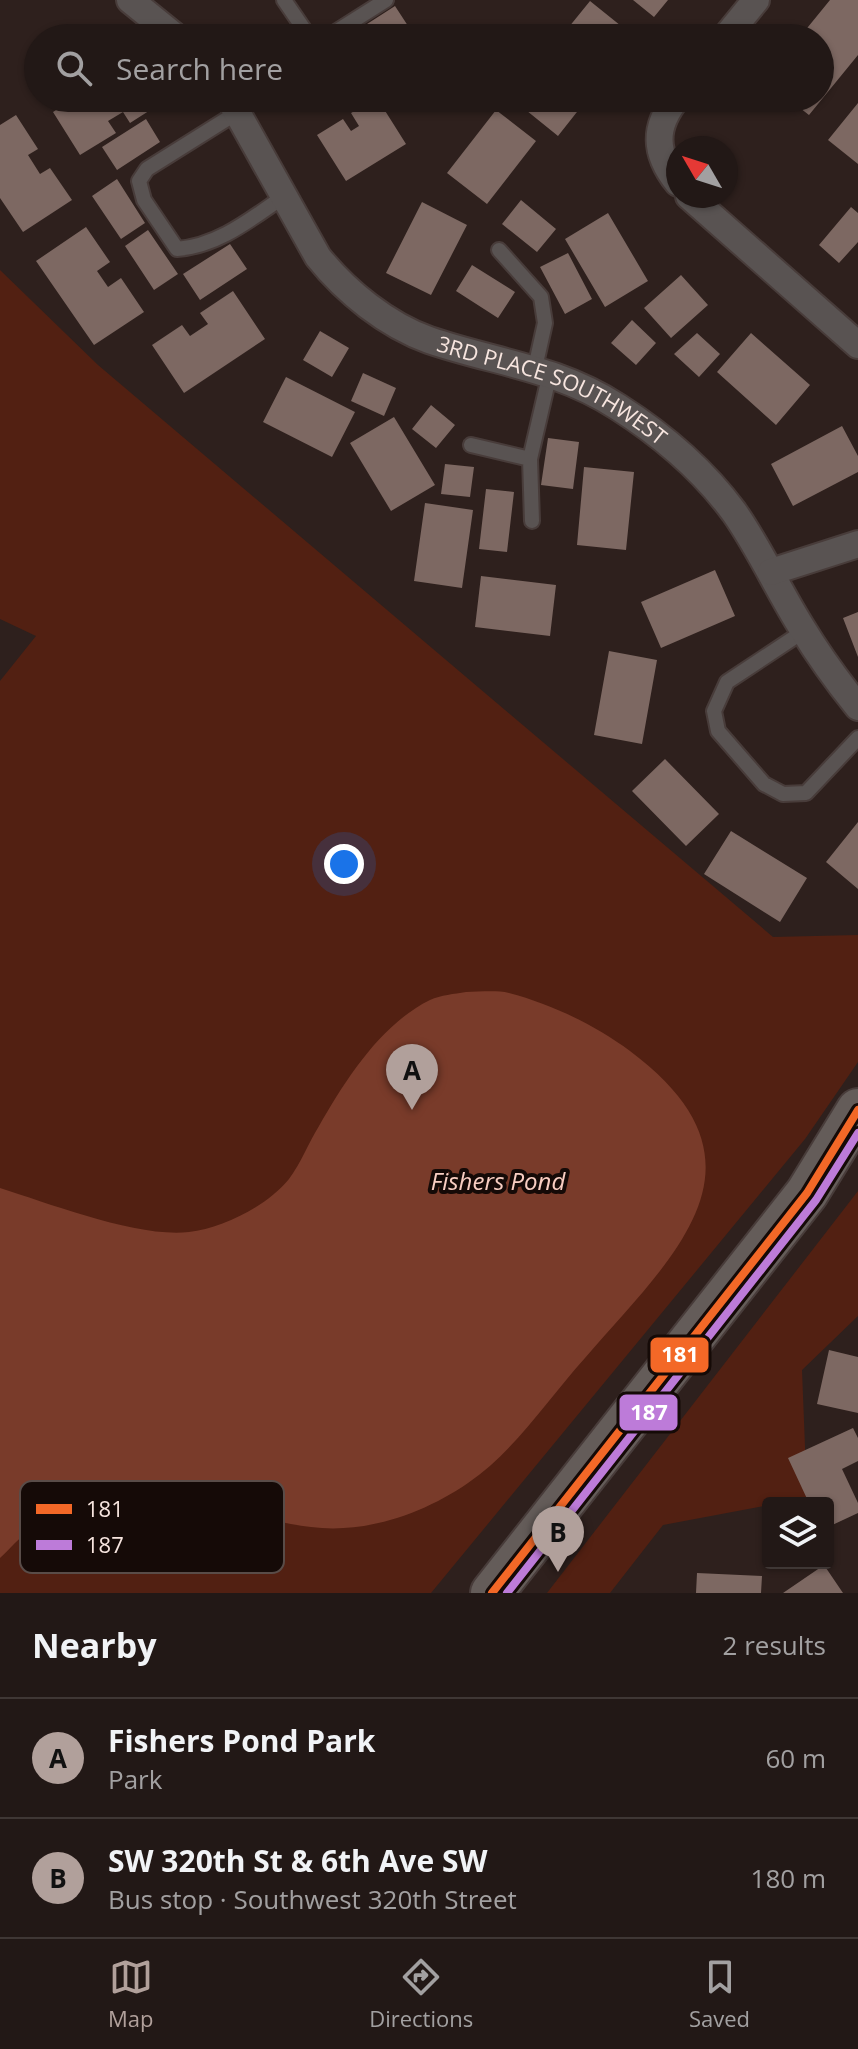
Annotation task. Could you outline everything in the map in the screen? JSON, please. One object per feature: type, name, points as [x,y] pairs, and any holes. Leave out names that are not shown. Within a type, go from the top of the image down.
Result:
[{"type":"main road","points":[[492,1593],[807,1193],[858,1110]]},
{"type":"street","points":[[130,0],[160,24]]},
{"type":"street","points":[[736,24],[756,0]]},
{"type":"street","name":"3RD PLACE SOUTHWEST","points":[[240,112],[318,257],[333,276],[366,304],[428,339],[542,371],[617,406],[683,456],[733,511],[804,631],[858,707]]},
{"type":"street","points":[[666,112],[659,135],[666,166]]},
{"type":"street","points":[[703,208],[858,345]]},
{"type":"street","points":[[771,572],[858,544]]},
{"type":"lane","points":[[284,0],[300,24]]},
{"type":"lane","points":[[348,24],[386,0]]},
{"type":"lane","points":[[223,112],[147,169],[139,181],[144,200],[177,249],[196,248],[236,230],[283,197]]},
{"type":"lane","points":[[499,250],[541,297],[545,323],[530,459],[532,521]]},
{"type":"lane","points":[[471,445],[530,459]]},
{"type":"lane","points":[[804,631],[727,682],[714,711],[718,731],[764,784],[783,794],[806,793],[858,738]]},
{"type":"shaded area","points":[[0,270],[98,365],[773,937],[858,935],[858,1062],[805,1139],[431,1593],[0,1593],[0,681],[36,636],[0,619]]},
{"type":"shaded area","points":[[858,1191],[858,1316],[802,1370],[807,1497],[762,1497],[762,1506],[663,1525],[610,1593],[547,1593]]},
{"type":"water","name":"Fishers Pond","points":[[493,991],[541,1003],[572,1016],[630,1051],[675,1092],[699,1132],[706,1171],[698,1208],[678,1245],[651,1282],[501,1456],[468,1483],[432,1504],[373,1524],[311,1527],[284,1523],[284,1481],[20,1481],[20,1538],[0,1558],[0,1188],[94,1218],[145,1230],[189,1232],[230,1221],[257,1207],[289,1179],[341,1090],[380,1038],[412,1010],[443,996]]},
{"type":"building","points":[[633,0],[668,0],[654,17]]},
{"type":"building","points":[[830,0],[858,0],[858,55],[834,84],[834,24],[810,24]]},
{"type":"building","points":[[590,1],[619,24],[571,24]]},
{"type":"building","points":[[395,6],[407,24],[367,24]]},
{"type":"building","points":[[858,103],[858,164],[828,140]]},
{"type":"building","points":[[53,112],[123,112],[108,121],[116,133],[80,155]]},
{"type":"building","points":[[123,112],[147,112],[130,123]]},
{"type":"building","points":[[386,112],[406,144],[346,181],[317,135],[343,119],[351,131],[359,126],[351,113]]},
{"type":"building","points":[[494,112],[536,141],[487,204],[447,173]]},
{"type":"building","points":[[528,112],[577,112],[558,136]]},
{"type":"building","points":[[16,115],[38,149],[28,155],[40,174],[50,168],[72,200],[23,232],[0,198],[0,125]]},
{"type":"building","points":[[146,119],[160,142],[117,170],[102,147]]},
{"type":"building","points":[[117,179],[145,223],[121,239],[92,196]]},
{"type":"building","points":[[521,200],[556,229],[537,252],[502,224]]},
{"type":"building","points":[[422,202],[467,225],[431,295],[386,273]]},
{"type":"building","points":[[851,207],[858,213],[858,242],[839,263],[819,245]]},
{"type":"building","points":[[608,213],[648,281],[605,307],[565,239]]},
{"type":"building","points":[[86,227],[110,262],[97,271],[108,287],[121,278],[144,312],[94,345],[36,261]]},
{"type":"building","points":[[148,230],[178,274],[154,290],[125,246]]},
{"type":"building","points":[[230,244],[247,269],[200,300],[183,274]]},
{"type":"building","points":[[568,253],[592,299],[565,314],[540,267]]},
{"type":"building","points":[[472,265],[515,292],[498,318],[456,291]]},
{"type":"building","points":[[681,275],[708,305],[671,338],[644,308]]},
{"type":"building","points":[[233,291],[265,339],[184,393],[152,345],[182,325],[190,336],[208,324],[200,313]]},
{"type":"building","points":[[632,320],[656,343],[636,365],[611,343]]},
{"type":"building","points":[[320,331],[349,348],[332,377],[303,360]]},
{"type":"building","points":[[697,333],[720,354],[699,377],[674,354]]},
{"type":"building","points":[[751,333],[810,385],[776,425],[717,372]]},
{"type":"building","points":[[363,373],[396,388],[384,416],[351,401]]},
{"type":"building","points":[[286,377],[355,412],[332,457],[263,422]]},
{"type":"building","points":[[431,405],[455,425],[436,448],[412,429]]},
{"type":"building","points":[[394,417],[435,485],[391,511],[350,443]]},
{"type":"building","points":[[842,426],[858,456],[858,472],[793,506],[771,464]]},
{"type":"building","points":[[548,438],[579,442],[573,489],[541,485]]},
{"type":"building","points":[[445,464],[474,467],[470,497],[441,494]]},
{"type":"building","points":[[584,467],[634,472],[626,550],[577,545]]},
{"type":"building","points":[[486,489],[514,492],[507,552],[479,549]]},
{"type":"building","points":[[425,503],[473,510],[462,588],[414,581]]},
{"type":"building","points":[[715,570],[735,616],[661,648],[641,602]]},
{"type":"building","points":[[481,576],[556,585],[550,636],[475,627]]},
{"type":"building","points":[[858,612],[858,657],[843,618]]},
{"type":"building","points":[[609,651],[657,660],[642,744],[594,735]]},
{"type":"building","points":[[665,759],[719,814],[686,846],[632,791]]},
{"type":"building","points":[[858,822],[858,889],[826,862]]},
{"type":"building","points":[[731,831],[807,878],[780,922],[704,874]]},
{"type":"building","points":[[829,1350],[858,1357],[858,1413],[817,1404]]},
{"type":"building","points":[[853,1428],[858,1438],[858,1461],[842,1469],[858,1503],[858,1513],[834,1524],[834,1497],[806,1497],[788,1458]]},
{"type":"building","points":[[818,1569],[827,1569],[843,1593],[783,1593]]},
{"type":"building","points":[[697,1573],[762,1576],[761,1593],[696,1593]]},
{"type":"transit line","name":"181","points":[[492,1593],[807,1193],[858,1110]]},
{"type":"transit line","name":"187","points":[[507,1593],[816,1200],[858,1133]]},
{"type":"place","name":"Fishers Pond Park","points":[[412,1110]]},
{"type":"place","name":"SW 320th St & 6th Ave SW","points":[[558,1572]]}]
